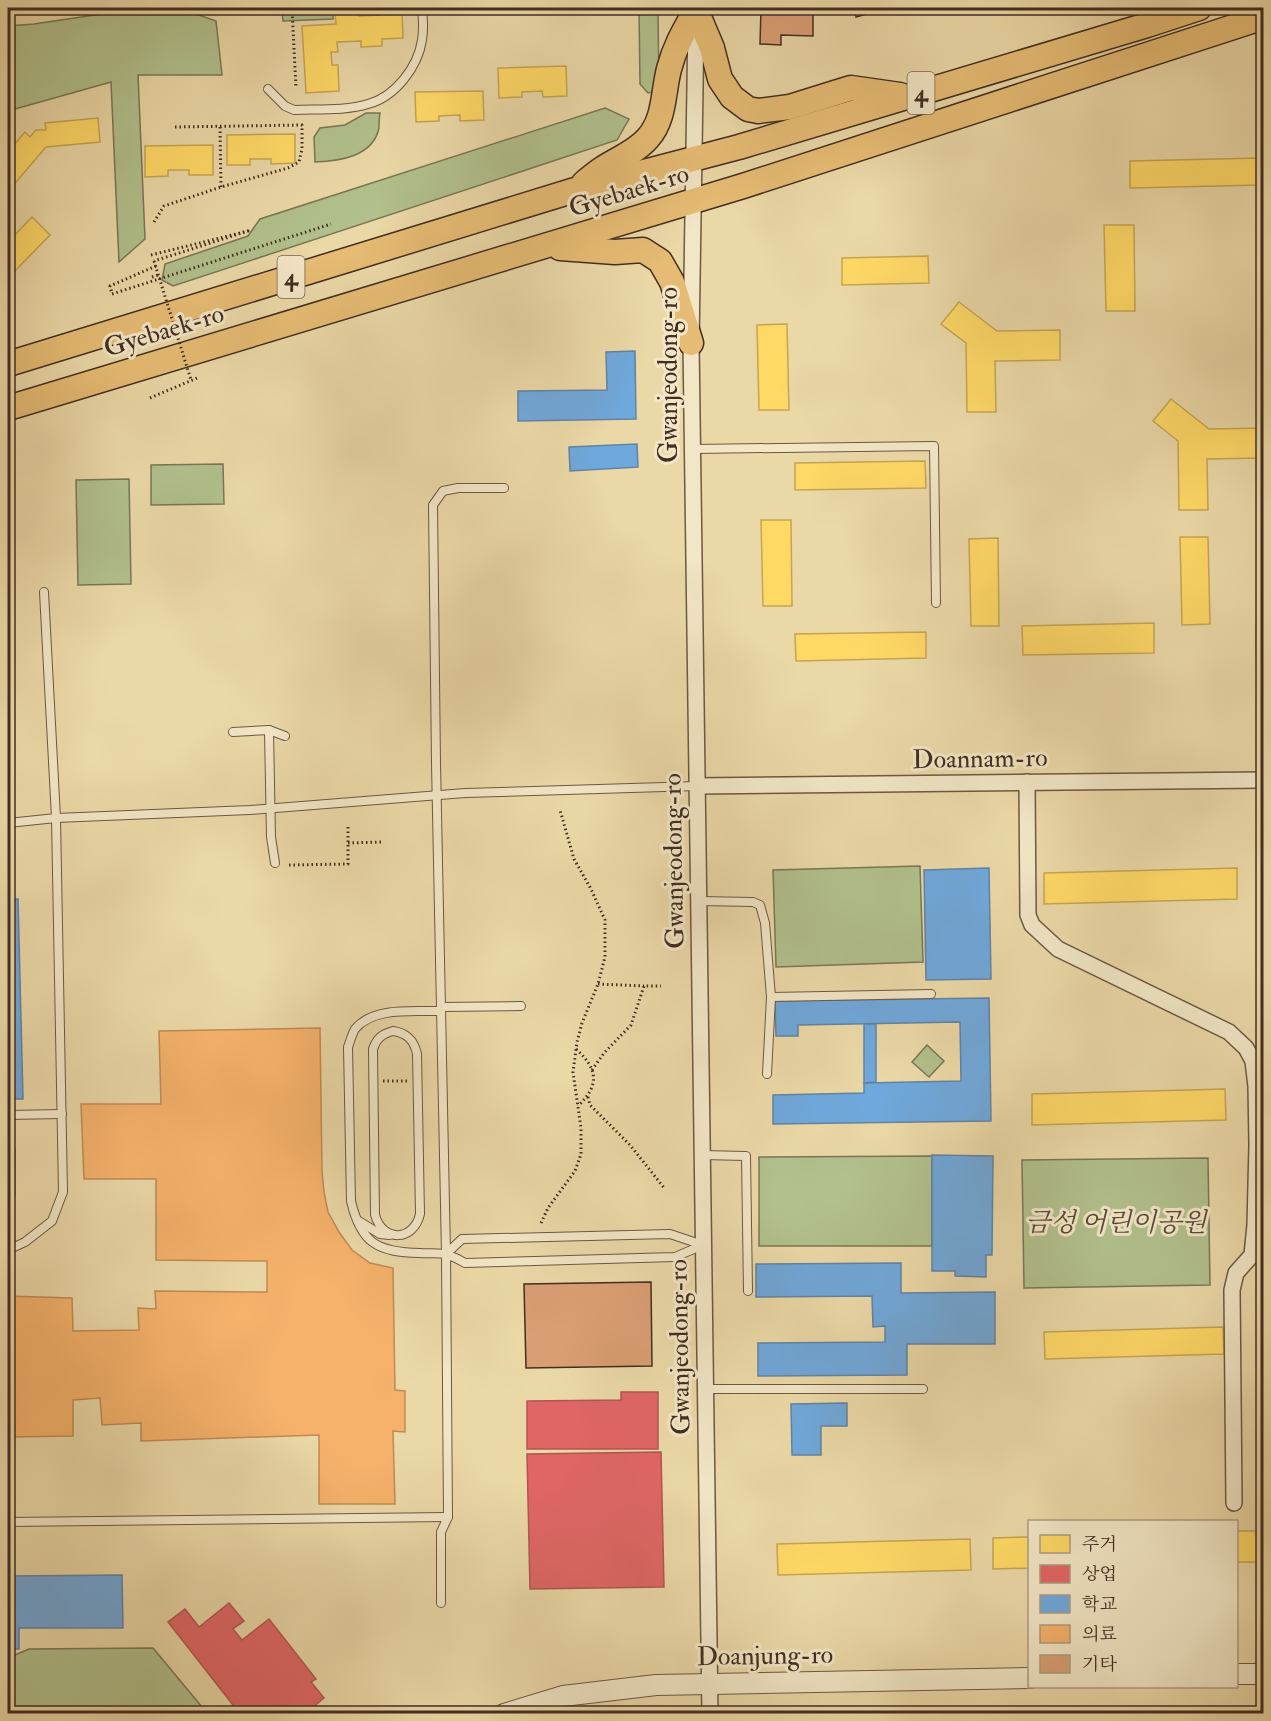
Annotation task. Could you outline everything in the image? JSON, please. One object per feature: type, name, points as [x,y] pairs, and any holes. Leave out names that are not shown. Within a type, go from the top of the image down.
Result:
[{"type":"main road","points":[[1147,25],[1163,8]]},
{"type":"main road","name":"Gyebaek-ro","points":[[8,364],[575,190],[694,159],[910,97],[1199,8]]},
{"type":"main road","points":[[696,9],[712,48],[720,79],[732,97],[748,109],[759,111],[790,107],[851,88],[910,97]]},
{"type":"main road","points":[[575,190],[599,170],[635,150],[657,125],[677,43],[696,9]]},
{"type":"main road","name":"Gyebaek-ro","points":[[8,408],[743,186],[1263,17]]},
{"type":"main road","points":[[1125,63],[1169,64],[1263,34]]},
{"type":"main road","points":[[545,246],[615,252],[643,250],[660,261],[672,282],[691,344]]},
{"type":"street","name":"Gwanjeodong-ro","points":[[696,9],[691,344],[710,1713]]},
{"type":"street","name":"Doannam-ro","points":[[697,786],[1263,780]]},
{"type":"street","points":[[1027,782],[1028,915],[1032,925],[1058,949],[1229,1032],[1246,1048],[1253,1061],[1256,1086],[1255,1226],[1258,1255],[1236,1273],[1233,1283],[1234,1503]]},
{"type":"street","points":[[1238,1674],[1263,1674]]},
{"type":"street","name":"Doanjung-ro","points":[[504,1713],[563,1696],[657,1685],[1028,1678]]},
{"type":"lane","points":[[268,89],[285,106],[294,110],[359,107],[378,101],[396,87],[416,60],[422,40],[422,8]]},
{"type":"lane","points":[[693,449],[934,447],[936,603]]},
{"type":"lane","points":[[441,1603],[441,1532],[448,1517],[434,505],[443,491],[458,488],[504,488]]},
{"type":"lane","points":[[8,1250],[25,1242],[52,1221],[63,1192],[56,818],[44,592]]},
{"type":"lane","points":[[269,730],[270,808],[274,863]]},
{"type":"lane","points":[[233,732],[269,730],[285,736]]},
{"type":"lane","points":[[8,823],[56,818],[270,808],[465,793],[697,786]]},
{"type":"lane","points":[[699,901],[753,902],[760,905],[765,923],[771,997],[767,1074]]},
{"type":"lane","points":[[771,997],[931,994]]},
{"type":"lane","points":[[521,1006],[390,1013],[372,1017],[355,1030],[348,1047],[351,1201],[355,1220],[365,1236],[378,1247],[401,1253],[446,1254],[465,1263],[675,1257],[703,1245]]},
{"type":"lane","points":[[355,1220],[380,1234],[401,1235],[408,1233],[418,1221],[420,1214],[417,1054],[412,1040],[407,1035],[393,1031],[380,1036],[372,1049],[375,1215],[380,1234],[390,1250]]},
{"type":"lane","points":[[8,1116],[62,1114]]},
{"type":"lane","points":[[702,1155],[746,1156],[748,1291]]},
{"type":"lane","points":[[377,1222],[381,1228],[394,1235]]},
{"type":"lane","points":[[446,1254],[462,1239],[670,1234],[703,1245]]},
{"type":"lane","points":[[705,1389],[923,1389]]},
{"type":"lane","points":[[8,1522],[448,1517]]},
{"type":"path","points":[[293,8],[291,9],[296,88]]},
{"type":"path","points":[[154,222],[164,206],[295,166],[299,162],[302,149],[302,125],[175,127]]},
{"type":"path","points":[[220,127],[221,187]]},
{"type":"path","points":[[156,266],[110,286],[112,294],[331,224]]},
{"type":"path","points":[[151,255],[248,231],[154,261],[190,380]]},
{"type":"path","points":[[152,277],[158,275]]},
{"type":"path","points":[[150,398],[197,378]]},
{"type":"path","points":[[541,1223],[548,1208],[575,1171],[580,1154],[581,1128],[573,1072],[582,1023],[598,984],[605,957],[605,920],[574,859],[560,810]]},
{"type":"path","points":[[288,865],[348,864],[348,824]]},
{"type":"path","points":[[348,843],[382,842]]},
{"type":"path","points":[[598,984],[661,986]]},
{"type":"path","points":[[592,1070],[604,1053],[631,1025],[644,986]]},
{"type":"path","points":[[576,1049],[586,1059],[594,1075],[593,1086],[588,1096],[578,1106]]},
{"type":"path","points":[[379,1081],[412,1081]]},
{"type":"path","points":[[588,1096],[590,1105],[630,1145],[665,1189]]},
{"type":"green space","points":[[108,8],[179,8],[216,21],[222,75],[138,75],[145,239],[119,262],[111,82],[8,111],[8,26],[108,13]]},
{"type":"green space","points":[[232,8],[333,8],[333,19],[283,21],[282,10],[233,12]]},
{"type":"green space","points":[[639,8],[658,8],[659,91],[648,93],[640,84]]},
{"type":"green space","points":[[605,108],[629,119],[617,140],[173,286],[162,280],[165,264],[248,236],[260,219]]},
{"type":"green space","points":[[366,113],[380,113],[376,138],[370,145],[354,156],[315,162],[314,137],[320,128],[345,125]]},
{"type":"green space","points":[[223,464],[224,504],[151,505],[151,465]]},
{"type":"green space","points":[[129,479],[131,584],[78,585],[76,480]]},
{"type":"green space","points":[[920,866],[923,962],[776,967],[773,870]]},
{"type":"green space","points":[[927,1045],[944,1061],[929,1077],[912,1062]]},
{"type":"green space","points":[[932,1156],[932,1246],[759,1246],[759,1157]]},
{"type":"green space","name":"금성 어린이공원","points":[[1208,1158],[1210,1285],[1024,1288],[1022,1160]]},
{"type":"green space","points":[[153,1648],[207,1713],[8,1713],[8,1658],[29,1649]]},
{"type":"building: 주거","points":[[402,8],[403,38],[382,39],[382,46],[361,47],[361,41],[337,42],[338,52],[331,52],[332,65],[338,65],[339,91],[306,93],[302,26],[336,24],[335,12],[358,10],[359,16],[381,15],[381,10]]},
{"type":"building: 주거","points":[[566,66],[567,96],[543,97],[542,91],[522,92],[522,97],[499,98],[498,68]]},
{"type":"building: 주거","points":[[483,91],[484,120],[460,121],[460,115],[439,116],[439,121],[416,122],[415,92]]},
{"type":"building: 주거","points":[[98,118],[100,142],[46,147],[11,188],[8,185],[8,152],[25,132],[30,137],[36,130],[46,130],[45,123]]},
{"type":"building: 주거","points":[[295,134],[295,163],[271,164],[271,159],[250,159],[250,165],[227,165],[227,135]]},
{"type":"building: 주거","points":[[213,145],[213,175],[189,175],[189,170],[168,170],[168,176],[145,177],[145,146]]},
{"type":"building: 주거","points":[[1260,158],[1261,185],[1130,188],[1130,161]]},
{"type":"building: 주거","points":[[32,217],[50,235],[14,272],[8,268],[8,242]]},
{"type":"building: 주거","points":[[1104,225],[1134,225],[1135,311],[1106,311]]},
{"type":"building: 주거","points":[[928,256],[929,283],[842,285],[842,258]]},
{"type":"building: 주거","points":[[959,302],[997,331],[1060,330],[1060,360],[995,361],[996,412],[967,412],[966,343],[941,324]]},
{"type":"building: 주거","points":[[787,324],[789,410],[759,410],[757,325]]},
{"type":"building: 주거","points":[[1171,399],[1209,429],[1264,428],[1264,458],[1207,459],[1208,510],[1179,510],[1178,441],[1153,421]]},
{"type":"building: 주거","points":[[925,461],[926,488],[795,490],[795,463]]},
{"type":"building: 주거","points":[[761,520],[791,520],[792,606],[763,606]]},
{"type":"building: 주거","points":[[1180,537],[1208,537],[1210,624],[1182,625]]},
{"type":"building: 주거","points":[[998,538],[999,626],[971,626],[969,539]]},
{"type":"building: 주거","points":[[1154,623],[1154,653],[1023,655],[1022,626]]},
{"type":"building: 주거","points":[[1256,625],[1264,625],[1264,654],[1256,655]]},
{"type":"building: 주거","points":[[926,632],[926,658],[796,661],[795,634]]},
{"type":"building: 주거","points":[[1237,868],[1237,899],[1044,904],[1044,873]]},
{"type":"building: 주거","points":[[1225,1089],[1226,1120],[1032,1125],[1032,1094]]},
{"type":"building: 주거","points":[[1223,1327],[1224,1354],[1045,1359],[1044,1332]]},
{"type":"building: 주거","points":[[1238,1531],[1264,1531],[1264,1562],[1238,1562]]},
{"type":"building: 주거","points":[[1028,1537],[1028,1568],[993,1569],[993,1538]]},
{"type":"building: 주거","points":[[970,1539],[971,1570],[778,1575],[777,1544]]},
{"type":"building: 상업","points":[[621,1392],[658,1392],[658,1449],[527,1449],[527,1401],[621,1400]]},
{"type":"building: 상업","points":[[661,1452],[664,1587],[530,1589],[527,1454]]},
{"type":"building: 상업","points":[[229,1603],[244,1621],[233,1629],[242,1640],[269,1619],[316,1679],[311,1682],[324,1698],[305,1714],[240,1714],[168,1622],[185,1609],[199,1627]]},
{"type":"building: 학교","points":[[635,351],[636,419],[518,421],[518,391],[607,390],[606,352]]},
{"type":"building: 학교","points":[[637,444],[638,467],[570,471],[569,447]]},
{"type":"building: 학교","points":[[989,868],[991,979],[926,980],[924,870]]},
{"type":"building: 학교","points":[[8,899],[18,899],[23,1099],[8,1099]]},
{"type":"building: 학교","points":[[989,998],[991,1121],[773,1124],[773,1095],[864,1093],[864,1083],[961,1081],[960,1022],[798,1025],[798,1036],[776,1036],[775,1001]]},
{"type":"building: 학교","points":[[864,1024],[876,1024],[876,1082],[864,1083]]},
{"type":"building: 학교","points":[[8,1148],[15,1148],[15,1196],[8,1196]]},
{"type":"building: 학교","points":[[932,1155],[993,1156],[992,1255],[986,1255],[986,1277],[955,1276],[955,1271],[932,1271]]},
{"type":"building: 학교","points":[[901,1263],[901,1293],[995,1292],[995,1344],[907,1344],[907,1375],[758,1376],[758,1343],[885,1342],[885,1326],[873,1327],[872,1296],[756,1297],[756,1264]]},
{"type":"building: 학교","points":[[847,1403],[847,1426],[821,1426],[821,1455],[792,1455],[791,1404]]},
{"type":"building: 학교","points":[[122,1575],[123,1628],[19,1628],[19,1649],[8,1649],[8,1576]]},
{"type":"building: 의료","points":[[320,1028],[322,1171],[328,1212],[352,1250],[370,1263],[393,1268],[395,1390],[405,1391],[405,1432],[393,1431],[395,1504],[319,1504],[319,1435],[141,1441],[141,1423],[102,1425],[100,1398],[73,1400],[73,1436],[9,1437],[8,1296],[72,1298],[73,1331],[139,1330],[138,1308],[156,1309],[155,1291],[267,1292],[267,1261],[156,1260],[156,1179],[84,1179],[81,1104],[161,1104],[159,1031]]},
{"type":"building: 기타","points":[[761,8],[813,8],[813,36],[781,35],[781,45],[760,44]]},
{"type":"building: 기타","points":[[856,8],[888,8],[856,17]]},
{"type":"building: 기타","points":[[651,1282],[652,1366],[526,1368],[524,1284]]}]
